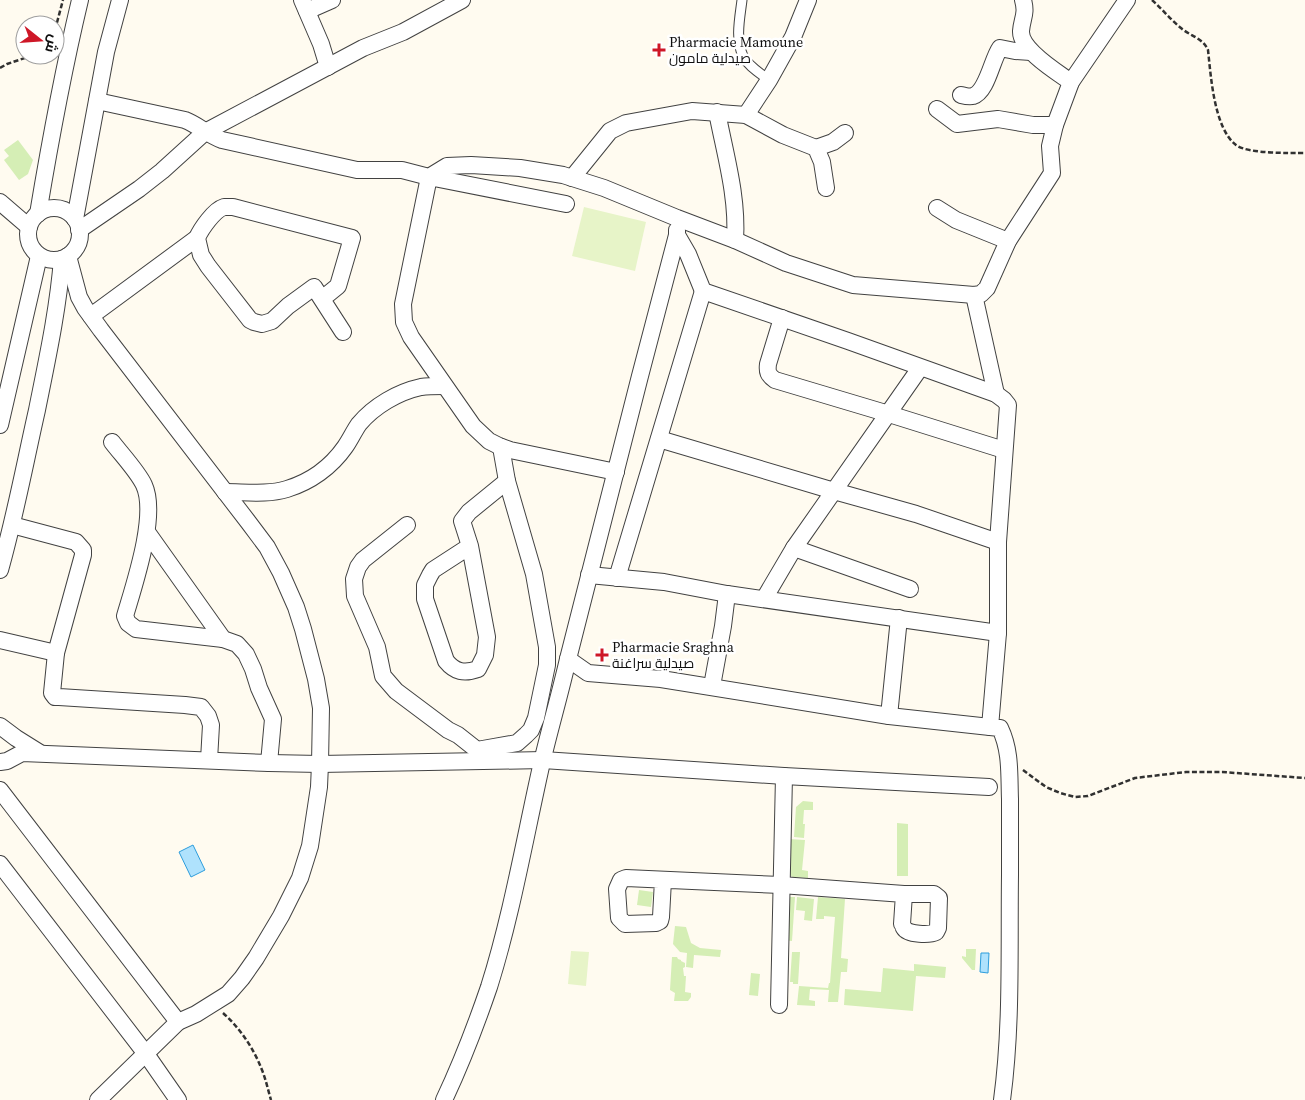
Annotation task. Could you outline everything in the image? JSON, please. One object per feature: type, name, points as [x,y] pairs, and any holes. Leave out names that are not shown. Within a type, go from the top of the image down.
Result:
[{"type":"street","points":[[80,0],[34,221],[28,233],[30,243],[35,252],[39,256],[50,260],[65,258],[76,248],[80,236],[77,224],[97,101],[106,52],[120,0]]},
{"type":"street","points":[[328,67],[321,44],[305,6],[332,0]]},
{"type":"street","points":[[77,224],[139,189],[205,132],[363,48],[403,32],[462,0]]},
{"type":"street","points":[[746,115],[769,80],[793,37],[808,0]]},
{"type":"street","points":[[1023,0],[1025,16],[1021,31],[1022,40],[1030,52],[1071,82]]},
{"type":"street","points":[[616,472],[510,450],[489,440],[473,426],[410,338],[403,314],[403,304],[429,177],[447,166],[471,165],[520,168],[572,178],[604,188],[735,240],[786,263],[853,285],[981,294],[987,288],[1008,240],[1052,173],[1050,146],[1055,125],[1071,82],[1127,0]]},
{"type":"street","points":[[961,96],[972,96],[979,93],[1000,48],[1030,52]]},
{"type":"street","points":[[97,101],[186,120],[222,140],[357,170],[402,170],[566,204]]},
{"type":"street","points":[[937,109],[957,124],[998,119],[1033,125],[1055,125]]},
{"type":"street","points":[[572,178],[616,126],[626,122],[692,111],[746,115],[783,135],[816,148],[833,142],[845,133]]},
{"type":"street","points":[[717,112],[734,204],[735,240]]},
{"type":"street","points":[[816,148],[822,162],[826,188]]},
{"type":"street","points":[[0,202],[34,221]]},
{"type":"street","points":[[91,316],[197,238],[202,228],[219,210],[225,207],[233,207],[352,238],[338,286],[322,299]]},
{"type":"street","points":[[937,208],[956,220],[1008,240]]},
{"type":"street","points":[[34,221],[49,209],[60,209],[66,212],[77,224]]},
{"type":"street","points":[[444,1100],[458,1068],[491,978],[506,923],[568,659],[677,235],[677,218]]},
{"type":"street","points":[[618,578],[703,291],[688,254],[677,235]]},
{"type":"street","points":[[197,238],[201,255],[208,266],[250,320],[262,324],[272,321],[288,306],[314,287],[343,332]]},
{"type":"street","points":[[0,425],[39,256]]},
{"type":"street","points":[[65,258],[85,308],[267,547],[281,573],[298,615],[310,651],[321,708],[319,787],[310,846],[300,878],[282,916],[256,958],[228,994],[196,1014],[178,1022],[98,1100]]},
{"type":"street","points":[[0,570],[12,525],[56,316],[65,258]]},
{"type":"street","points":[[703,291],[996,394],[1008,405],[998,542],[998,633],[990,727]]},
{"type":"street","points":[[974,295],[996,394]]},
{"type":"street","points":[[782,318],[767,371],[769,376],[775,380],[1004,450]]},
{"type":"street","points":[[764,598],[794,548],[920,368]]},
{"type":"street","points":[[225,492],[273,492],[300,484],[324,469],[334,460],[344,450],[358,426],[384,402],[421,387],[444,386]]},
{"type":"street","points":[[659,438],[916,514],[998,542]]},
{"type":"street","points":[[112,442],[142,480],[146,488],[148,502],[148,532],[126,616],[128,624],[136,630],[223,639],[237,644],[246,654],[273,719],[269,763]]},
{"type":"street","points":[[407,524],[362,560],[354,579],[355,596],[377,647],[383,676],[396,691],[477,750],[517,743],[534,724],[546,676],[547,655],[534,574],[507,481],[501,447]]},
{"type":"street","points":[[470,546],[433,570],[427,580],[424,592],[426,605],[446,661],[456,670],[463,672],[478,669],[487,646],[487,637],[470,546],[462,521],[469,512],[507,481]]},
{"type":"street","points":[[12,525],[76,542],[82,550],[82,560],[56,654],[52,693],[56,697],[201,707],[208,716],[211,725],[209,760]]},
{"type":"street","points":[[148,532],[223,639]]},
{"type":"street","points":[[794,548],[910,589]]},
{"type":"street","points":[[589,575],[664,582],[727,594],[998,633]]},
{"type":"street","points":[[712,686],[727,594]]},
{"type":"street","points":[[889,716],[899,618]]},
{"type":"street","points":[[0,640],[56,654]]},
{"type":"street","points":[[568,659],[588,673],[661,679],[889,716],[1000,728],[1006,740],[1009,757],[1010,842],[1008,1018],[1005,1080],[1002,1100]]},
{"type":"street","points":[[0,726],[40,753]]},
{"type":"street","points":[[0,762],[7,761],[22,753],[320,764],[543,760],[989,787]]},
{"type":"street","points":[[778,1005],[784,776]]},
{"type":"street","points":[[0,790],[178,1022]]},
{"type":"street","points":[[0,864],[146,1054],[178,1100]]},
{"type":"street","points":[[663,880],[781,885],[904,894]]},
{"type":"lane","points":[[742,0],[739,18],[739,37],[742,55],[755,70],[769,80]]},
{"type":"path","points":[[59,15],[63,0]]},
{"type":"path","points":[[1152,0],[1186,33],[1206,45],[1212,88],[1218,113],[1225,132],[1237,146],[1264,152],[1305,153]]},
{"type":"path","points":[[0,68],[15,61]]},
{"type":"path","points":[[1009,757],[1028,775],[1046,787],[1075,798],[1088,796],[1135,778],[1186,772],[1222,772],[1305,778]]},
{"type":"path","points":[[212,1004],[236,1027],[246,1040],[262,1070],[271,1100]]},
{"type":"green space","points":[[18,140],[33,160],[28,174],[19,180],[4,160],[9,156],[4,150]]},
{"type":"green space","points":[[584,207],[646,222],[635,271],[572,256]]},
{"type":"green space","points":[[803,801],[813,802],[813,810],[804,810],[804,838],[794,837],[796,807]]},
{"type":"green space","points":[[897,823],[908,824],[908,876],[897,876]]},
{"type":"green space","points":[[789,839],[805,840],[802,870],[808,871],[808,878],[789,875]]},
{"type":"green space","points":[[639,890],[653,892],[651,907],[637,905]]},
{"type":"green space","points":[[786,897],[795,897],[792,941],[782,940]]},
{"type":"green space","points":[[797,897],[814,899],[812,921],[804,920],[805,911],[796,910]]},
{"type":"green space","points":[[818,897],[845,899],[841,958],[848,959],[847,972],[841,972],[838,1002],[828,1002],[829,990],[810,989],[809,1000],[815,1001],[815,1006],[797,1005],[799,986],[828,988],[830,983],[835,917],[824,916],[824,919],[816,919]]},
{"type":"green space","points":[[675,926],[686,927],[691,943],[700,948],[721,950],[720,957],[694,955],[693,968],[686,967],[687,953],[680,952],[673,944]]},
{"type":"green space","points":[[966,949],[976,949],[975,970],[972,970],[962,958],[962,956],[966,957]]},
{"type":"green space","points":[[571,951],[589,952],[586,986],[568,984]]},
{"type":"green space","points":[[792,952],[800,952],[798,984],[790,982]]},
{"type":"green space","points":[[672,957],[677,957],[685,963],[683,968],[684,976],[686,976],[685,992],[691,993],[688,1001],[674,1001],[675,993],[670,990]]},
{"type":"green space","points":[[914,964],[946,967],[945,978],[916,976],[913,1011],[844,1005],[845,989],[881,992],[883,968],[914,971]]},
{"type":"green space","points":[[751,973],[760,974],[758,996],[749,995]]},
{"type":"water","points":[[193,845],[205,870],[191,877],[179,852]]},
{"type":"water","points":[[981,953],[989,953],[988,973],[980,972]]},
{"type":"place","name":"Pharmacie Mamoune صيدلية مامون","points":[[659,50]]},
{"type":"place","name":"Pharmacie Sraghna صيدلية سراغنة","points":[[602,655]]}]
